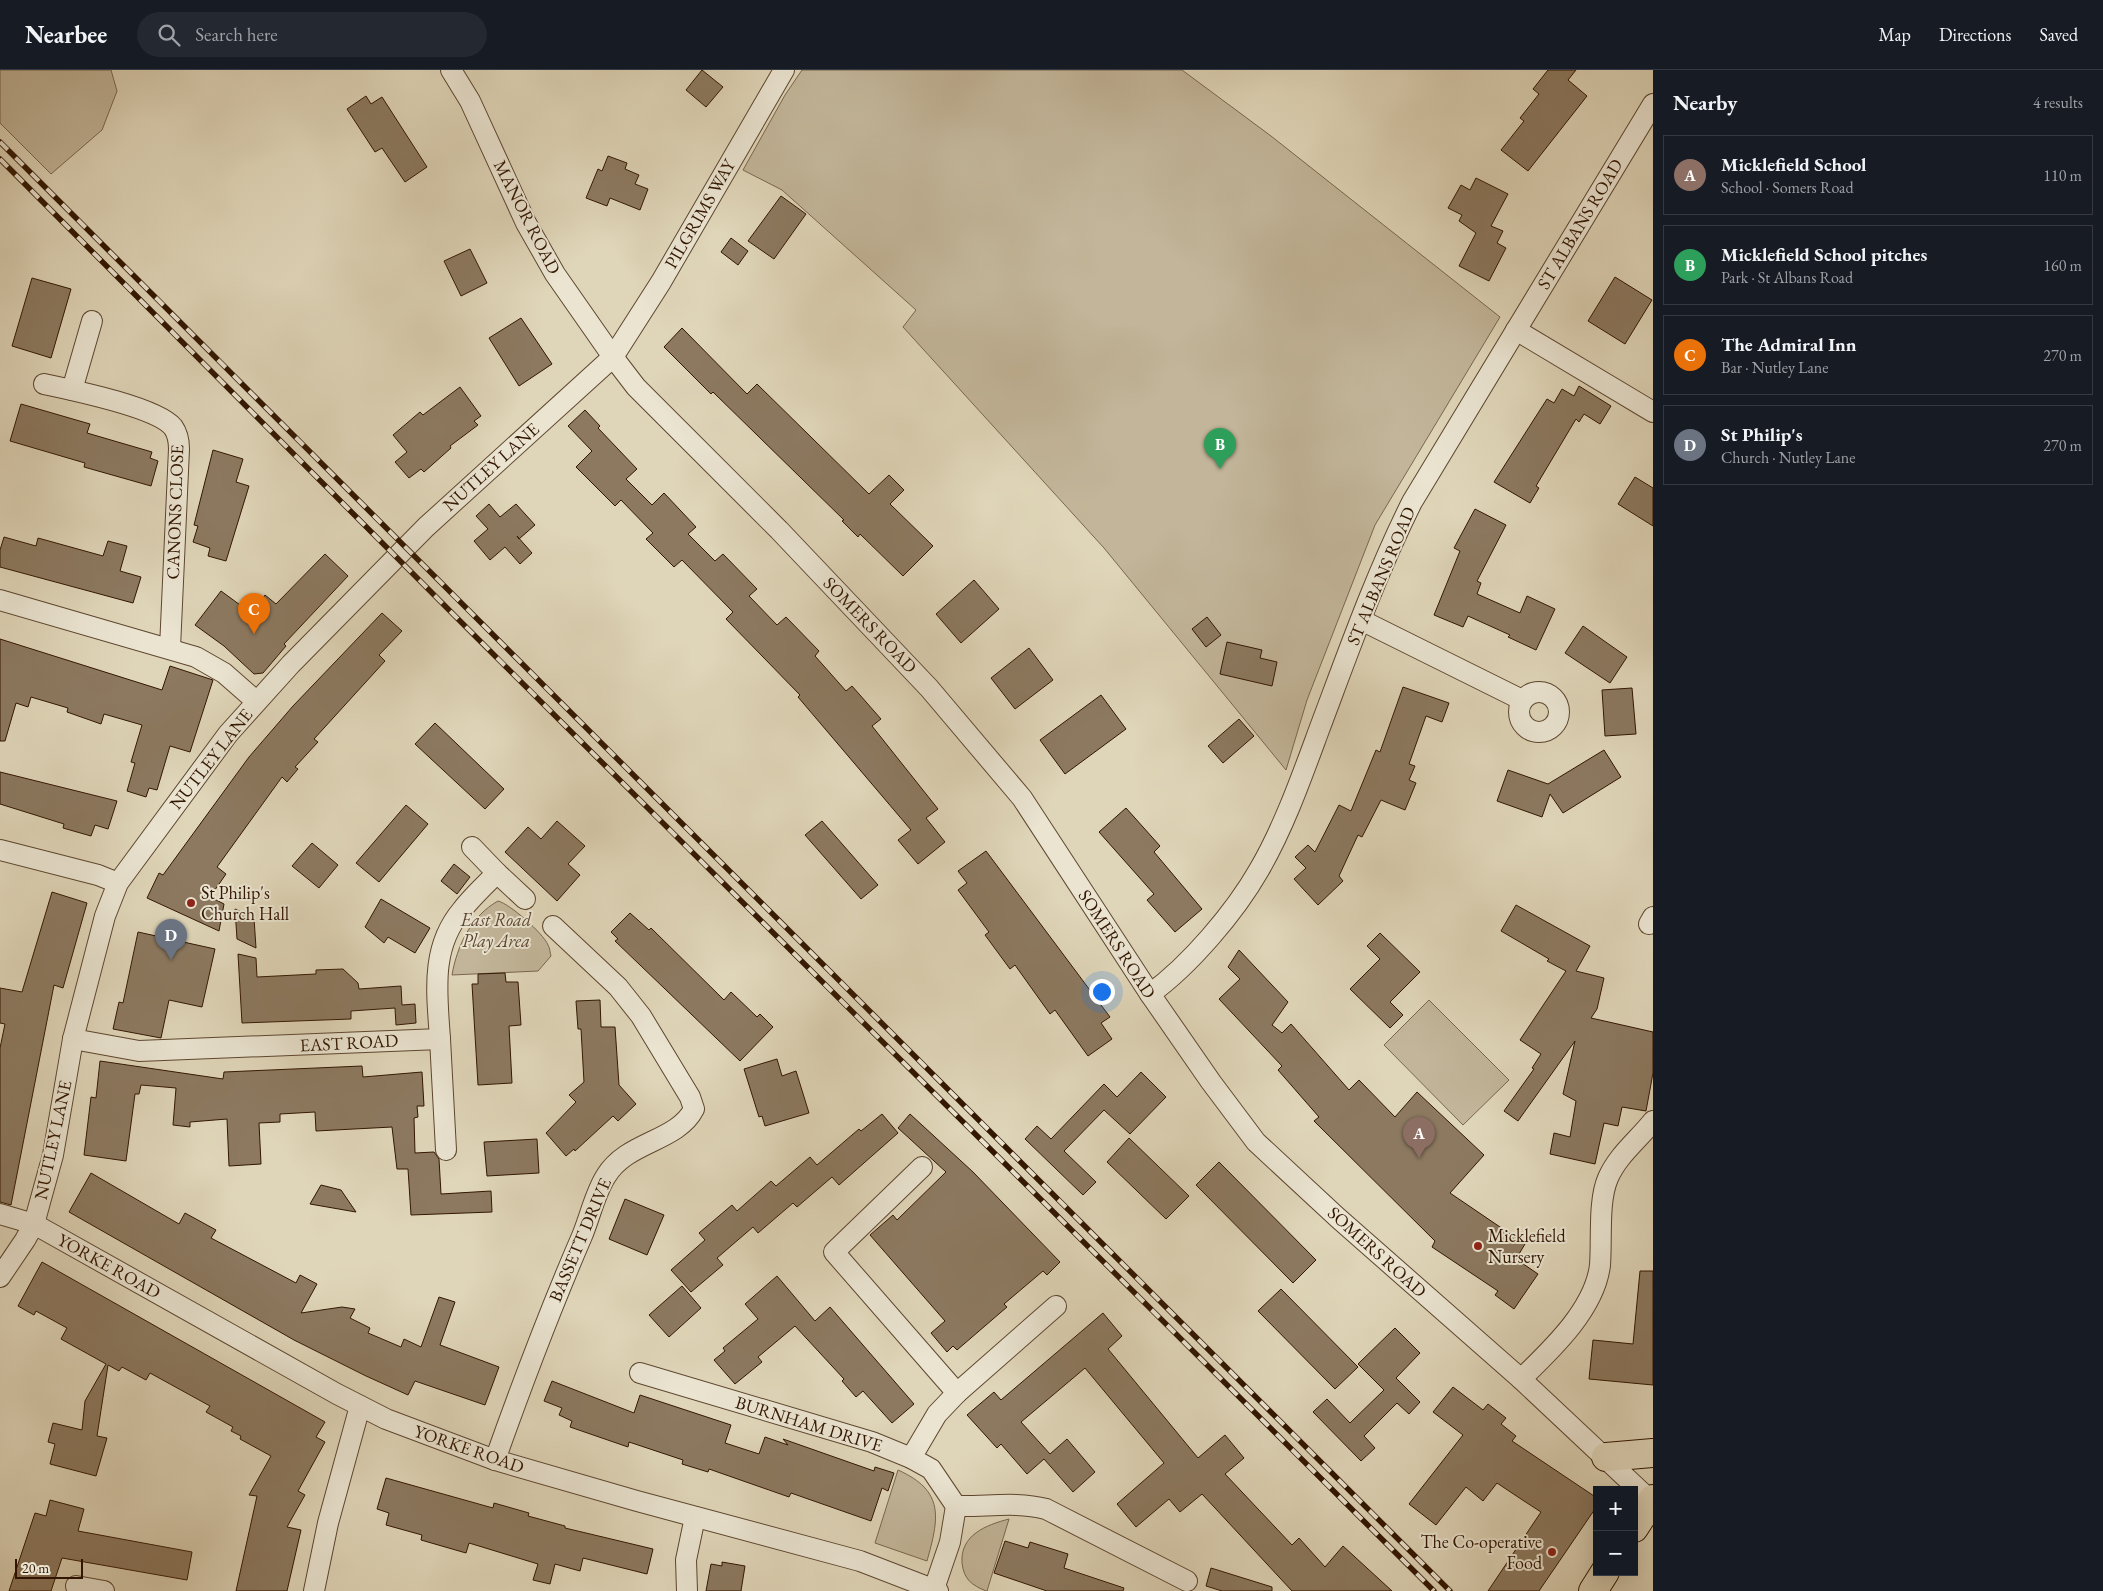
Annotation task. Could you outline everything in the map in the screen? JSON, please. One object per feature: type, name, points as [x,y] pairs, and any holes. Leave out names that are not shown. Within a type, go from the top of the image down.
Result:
[{"type":"main road","points":[[1606,1457],[1653,1453]]},
{"type":"main road","points":[[1638,1522],[1653,1501]]},
{"type":"main road","points":[[1593,1591],[1602,1576]]},
{"type":"street","name":"MANOR ROAD","points":[[452,70],[470,101],[526,223],[555,274],[613,357]]},
{"type":"street","name":"PILGRIMS WAY","points":[[613,357],[661,282],[784,70]]},
{"type":"street","name":"ST ALBANS ROAD","points":[[1150,994],[1185,964],[1209,938],[1259,870],[1300,781],[1391,544],[1412,502],[1653,104]]},
{"type":"street","points":[[72,390],[92,322]]},
{"type":"street","points":[[1516,330],[1653,412]]},
{"type":"street","name":"NUTLEY LANE","points":[[0,1277],[30,1230],[53,1156],[73,1039],[105,916],[118,884],[223,741],[256,701],[426,527],[613,357]]},
{"type":"street","name":"SOMERS ROAD","points":[[613,357],[636,387],[779,530],[936,695],[1022,798],[1150,994],[1211,1082],[1256,1142],[1338,1218],[1521,1379],[1653,1501]]},
{"type":"street","name":"CANONS CLOSE","points":[[44,384],[72,390],[153,414],[164,420],[178,436],[180,449],[170,648]]},
{"type":"street","points":[[0,600],[170,648],[211,664],[256,701]]},
{"type":"street","points":[[1361,620],[1522,700]]},
{"type":"street","points":[[472,847],[525,900]]},
{"type":"street","points":[[0,850],[98,875],[118,884]]},
{"type":"street","points":[[446,1150],[436,976],[447,931],[462,910],[497,873]]},
{"type":"street","name":"BASSETT DRIVE","points":[[495,1460],[549,1312],[605,1177],[615,1164],[633,1149],[688,1121],[694,1109],[686,1090],[641,1016],[618,987],[553,926]]},
{"type":"street","name":"EAST ROAD","points":[[73,1039],[138,1051],[440,1039]]},
{"type":"street","points":[[1521,1379],[1555,1346],[1587,1303],[1600,1268],[1604,1199],[1608,1178],[1624,1153],[1653,1121]]},
{"type":"street","points":[[922,1166],[834,1252],[957,1393]]},
{"type":"street","name":"YORKE ROAD","points":[[0,1214],[360,1406],[403,1426],[495,1460],[695,1517],[860,1561],[936,1590]]},
{"type":"street","points":[[911,1458],[937,1414],[957,1393],[1056,1306]]},
{"type":"street","name":"BURNHAM DRIVE","points":[[640,1372],[872,1442],[911,1458],[931,1469],[956,1506]]},
{"type":"street","points":[[314,1591],[328,1523],[360,1406]]},
{"type":"street","points":[[936,1590],[950,1542],[956,1506],[987,1507],[1008,1504],[1027,1504],[1046,1509],[1187,1581]]},
{"type":"street","points":[[687,1591],[686,1560],[695,1517]]},
{"type":"street","points":[[76,1586],[104,1591]]},
{"type":"green space","points":[[0,70],[111,70],[117,91],[102,130],[51,174],[0,123]]},
{"type":"green space","points":[[802,70],[1182,70],[1271,136],[1500,317],[1375,525],[1307,700],[1286,770],[1104,548],[903,327],[916,310],[782,190],[743,170],[785,95]]},
{"type":"green space","name":"East Road Play Area","points":[[498,901],[510,907],[533,927],[545,940],[551,956],[538,971],[452,975],[462,943],[473,923],[488,907]]},
{"type":"green space","points":[[1429,1000],[1509,1080],[1463,1125],[1384,1045]]},
{"type":"green space","points":[[898,1470],[913,1478],[924,1487],[935,1507],[934,1532],[927,1561],[875,1543]]},
{"type":"green space","points":[[1009,1519],[986,1591],[973,1584],[965,1574],[962,1563],[965,1545],[970,1538],[983,1528]]},
{"type":"building","points":[[702,70],[723,87],[706,107],[686,90]]},
{"type":"building","points":[[1548,70],[1576,70],[1568,80],[1587,96],[1528,171],[1501,150],[1524,121],[1520,118],[1539,94],[1533,89]]},
{"type":"building","points":[[366,96],[371,104],[382,97],[427,167],[405,182],[382,148],[375,152],[347,109]]},
{"type":"building","points":[[608,156],[627,163],[625,169],[639,175],[635,184],[648,189],[640,210],[610,198],[607,206],[586,198],[598,169],[602,171]]},
{"type":"building","points":[[1476,178],[1508,194],[1491,226],[1503,231],[1497,243],[1506,248],[1489,281],[1459,266],[1476,233],[1459,221],[1462,215],[1448,208],[1461,185],[1470,190]]},
{"type":"building","points":[[781,196],[806,214],[774,259],[748,241]]},
{"type":"building","points":[[731,238],[748,251],[738,265],[721,252]]},
{"type":"building","points":[[470,249],[487,283],[461,296],[444,261]]},
{"type":"building","points":[[1615,277],[1652,300],[1625,344],[1588,321]]},
{"type":"building","points":[[32,278],[71,289],[51,358],[12,346]]},
{"type":"building","points":[[521,318],[552,364],[519,386],[489,338]]},
{"type":"building","points":[[682,328],[747,394],[757,384],[869,494],[889,475],[904,490],[890,504],[933,546],[903,576],[860,534],[858,537],[842,521],[844,520],[713,392],[711,394],[664,347]]},
{"type":"building","points":[[1579,386],[1611,406],[1600,424],[1584,414],[1579,422],[1576,419],[1536,486],[1539,488],[1530,503],[1494,482],[1547,399],[1554,403],[1562,389],[1574,396]]},
{"type":"building","points":[[460,387],[481,416],[474,421],[478,425],[450,446],[451,448],[424,472],[421,469],[409,478],[395,462],[407,452],[393,435],[420,412],[423,415]]},
{"type":"building","points":[[21,404],[90,424],[87,433],[152,452],[150,458],[158,461],[151,486],[84,467],[85,463],[10,441]]},
{"type":"building","points":[[585,410],[600,426],[598,428],[637,469],[626,479],[652,505],[664,493],[696,527],[688,534],[715,561],[723,554],[757,589],[749,596],[777,625],[786,617],[819,651],[815,656],[846,691],[852,686],[881,719],[872,726],[938,809],[926,818],[945,842],[918,864],[898,840],[911,830],[798,697],[800,695],[726,619],[733,612],[682,560],[674,567],[646,539],[653,533],[621,500],[615,506],[576,467],[592,451],[568,426]]},
{"type":"building","points":[[213,450],[243,459],[236,482],[249,486],[226,561],[208,556],[210,548],[193,542],[198,526],[194,525]]},
{"type":"building","points":[[1635,477],[1653,488],[1653,526],[1618,504]]},
{"type":"building","points":[[489,504],[500,517],[516,504],[535,525],[519,539],[532,553],[520,564],[505,547],[490,560],[474,541],[488,529],[476,516]]},
{"type":"building","points":[[1475,509],[1506,525],[1477,581],[1481,583],[1477,594],[1520,613],[1527,596],[1555,609],[1536,650],[1508,637],[1510,635],[1468,616],[1463,627],[1434,615],[1460,551],[1454,548]]},
{"type":"building","points":[[4,537],[36,546],[38,538],[103,556],[108,541],[127,546],[120,571],[141,577],[133,603],[0,567],[0,550]]},
{"type":"building","points":[[325,554],[348,576],[284,644],[286,646],[263,673],[254,674],[224,646],[195,625],[221,591],[251,613],[265,595],[276,604]]},
{"type":"building","points":[[974,580],[999,609],[961,643],[936,614]]},
{"type":"building","points":[[382,613],[402,631],[379,655],[385,661],[314,739],[318,742],[295,767],[298,769],[287,782],[282,777],[217,867],[226,874],[210,897],[224,904],[219,931],[147,898],[159,873],[163,875],[249,757],[293,706]]},
{"type":"building","points":[[1207,617],[1221,635],[1206,647],[1192,629]]},
{"type":"building","points":[[1583,626],[1627,657],[1610,683],[1565,653]]},
{"type":"building","points":[[0,639],[162,690],[170,666],[213,680],[190,752],[170,746],[157,790],[149,788],[146,797],[127,791],[135,763],[131,762],[142,725],[104,714],[101,724],[67,712],[68,708],[31,697],[28,707],[16,703],[5,741],[0,741]]},
{"type":"building","points":[[1227,642],[1262,650],[1260,658],[1277,662],[1272,686],[1220,674]]},
{"type":"building","points":[[1029,648],[1053,680],[1015,709],[991,678]]},
{"type":"building","points":[[1403,687],[1449,703],[1442,722],[1426,716],[1409,764],[1415,766],[1409,780],[1416,783],[1405,810],[1381,800],[1362,837],[1358,835],[1339,876],[1343,881],[1318,905],[1294,879],[1306,868],[1295,857],[1308,845],[1315,852],[1339,805],[1351,811],[1376,750],[1380,752]]},
{"type":"building","points":[[1632,688],[1636,734],[1605,736],[1602,690]]},
{"type":"building","points":[[1101,695],[1126,729],[1065,774],[1040,740]]},
{"type":"building","points":[[1239,719],[1254,736],[1223,763],[1208,746]]},
{"type":"building","points":[[435,723],[504,789],[485,809],[415,744]]},
{"type":"building","points":[[1604,750],[1621,777],[1563,813],[1550,794],[1542,817],[1497,801],[1508,770],[1548,784]]},
{"type":"building","points":[[0,772],[117,801],[108,829],[95,825],[91,836],[63,828],[64,824],[0,804]]},
{"type":"building","points":[[406,805],[428,824],[379,882],[356,863]]},
{"type":"building","points":[[1126,808],[1160,846],[1154,852],[1202,909],[1175,932],[1147,900],[1154,894],[1099,832]]},
{"type":"building","points":[[557,821],[585,846],[568,864],[580,875],[557,901],[505,852],[528,827],[541,839]]},
{"type":"building","points":[[822,821],[878,885],[861,899],[805,835]]},
{"type":"building","points":[[312,843],[338,865],[319,888],[292,866]]},
{"type":"building","points":[[986,851],[1110,1017],[1101,1023],[1112,1039],[1088,1056],[1055,1010],[1050,1014],[1015,965],[1010,969],[985,935],[989,932],[958,890],[967,883],[958,871]]},
{"type":"building","points":[[454,864],[470,877],[457,894],[441,881]]},
{"type":"building","points":[[52,892],[87,903],[63,988],[54,985],[11,1205],[0,1202],[0,1048],[5,1024],[0,1023],[0,988],[22,992]]},
{"type":"building","points":[[381,899],[430,928],[415,953],[388,937],[384,943],[365,927]]},
{"type":"building","points":[[1516,905],[1590,946],[1576,971],[1604,978],[1597,1009],[1591,1018],[1653,1032],[1653,1073],[1646,1111],[1622,1107],[1618,1126],[1604,1123],[1595,1164],[1550,1154],[1554,1133],[1570,1137],[1576,1101],[1563,1094],[1575,1041],[1518,1121],[1504,1111],[1534,1069],[1532,1068],[1541,1054],[1520,1040],[1566,971],[1501,931]]},
{"type":"building","points":[[235,909],[254,918],[256,948],[237,939]]},
{"type":"building","points":[[630,913],[649,930],[651,928],[724,1000],[731,992],[757,1017],[760,1014],[773,1027],[740,1061],[615,941],[618,939],[611,932]]},
{"type":"building","points":[[138,932],[215,949],[202,1007],[169,1000],[161,1038],[113,1029],[119,1002],[123,1003]]},
{"type":"building","points":[[1380,933],[1420,972],[1390,1002],[1403,1015],[1390,1028],[1350,989],[1380,959],[1367,946]]},
{"type":"building","points":[[1239,950],[1288,1002],[1272,1025],[1282,1033],[1291,1024],[1349,1090],[1359,1080],[1395,1117],[1417,1092],[1484,1155],[1450,1193],[1525,1244],[1516,1259],[1538,1274],[1514,1309],[1495,1295],[1498,1291],[1432,1247],[1435,1241],[1314,1121],[1319,1117],[1278,1070],[1282,1066],[1219,999],[1240,979],[1228,967]]},
{"type":"building","points":[[238,954],[256,958],[257,977],[316,974],[316,970],[343,969],[358,983],[359,989],[401,986],[402,1005],[415,1004],[416,1023],[396,1025],[395,1008],[351,1011],[351,1019],[242,1023]]},
{"type":"building","points":[[505,973],[506,982],[518,982],[521,1025],[509,1026],[512,1083],[478,1085],[472,984],[478,984],[478,974]]},
{"type":"building","points":[[600,1000],[601,1027],[615,1027],[619,1085],[636,1104],[618,1121],[613,1116],[575,1151],[574,1149],[566,1156],[546,1133],[576,1102],[569,1095],[584,1082],[581,1029],[578,1029],[576,1001]]},
{"type":"building","points":[[777,1059],[782,1076],[796,1071],[809,1113],[765,1126],[762,1116],[759,1117],[744,1069]]},
{"type":"building","points":[[100,1061],[223,1079],[224,1072],[362,1066],[363,1077],[422,1072],[424,1106],[417,1106],[418,1117],[414,1118],[415,1153],[434,1152],[439,1159],[441,1194],[491,1191],[492,1212],[411,1215],[408,1169],[397,1169],[392,1127],[316,1131],[315,1112],[280,1114],[280,1122],[259,1123],[261,1164],[229,1166],[227,1119],[190,1122],[190,1127],[173,1125],[176,1088],[141,1085],[139,1094],[135,1094],[126,1161],[84,1155],[91,1097],[96,1098]]},
{"type":"building","points":[[1141,1072],[1166,1097],[1130,1134],[1104,1110],[1064,1151],[1096,1182],[1083,1195],[1025,1139],[1037,1126],[1051,1139],[1104,1084],[1117,1097]]},
{"type":"building","points":[[882,1114],[898,1133],[839,1185],[832,1177],[797,1207],[793,1203],[758,1233],[753,1227],[717,1258],[723,1265],[691,1292],[671,1270],[705,1240],[699,1233],[732,1205],[737,1211],[771,1181],[776,1186],[810,1157],[817,1165],[859,1129],[861,1131]]},
{"type":"building","points":[[910,1114],[973,1172],[1060,1262],[1047,1275],[1043,1271],[1004,1304],[1007,1307],[957,1350],[953,1346],[947,1352],[931,1333],[945,1321],[870,1235],[893,1215],[897,1220],[946,1172],[898,1128]]},
{"type":"building","points":[[1129,1138],[1189,1196],[1166,1219],[1107,1162]]},
{"type":"building","points":[[537,1139],[539,1173],[487,1176],[484,1142]]},
{"type":"building","points":[[1219,1162],[1316,1260],[1293,1283],[1196,1185]]},
{"type":"building","points":[[91,1173],[179,1224],[185,1213],[216,1230],[211,1238],[296,1283],[300,1275],[317,1284],[301,1313],[342,1307],[355,1309],[350,1318],[370,1328],[368,1333],[401,1347],[404,1339],[421,1347],[439,1297],[455,1302],[440,1345],[499,1367],[485,1405],[415,1381],[408,1395],[366,1376],[294,1340],[69,1212]]},
{"type":"building","points":[[321,1185],[341,1190],[356,1212],[310,1204]]},
{"type":"building","points":[[625,1199],[664,1215],[647,1255],[609,1239]]},
{"type":"building","points":[[42,1262],[325,1422],[316,1437],[325,1442],[298,1491],[305,1495],[287,1527],[301,1530],[287,1591],[236,1591],[257,1496],[249,1495],[271,1456],[240,1439],[241,1436],[231,1431],[233,1427],[206,1412],[210,1406],[150,1373],[146,1380],[122,1367],[119,1371],[108,1365],[97,1436],[107,1438],[96,1476],[50,1464],[55,1444],[48,1442],[53,1423],[82,1430],[85,1401],[106,1364],[61,1339],[67,1328],[36,1311],[34,1315],[18,1306]]},
{"type":"building","points":[[1640,1271],[1653,1271],[1653,1385],[1589,1379],[1593,1340],[1633,1344]]},
{"type":"building","points":[[777,1276],[815,1321],[830,1307],[914,1404],[892,1423],[863,1391],[856,1397],[842,1381],[844,1379],[795,1326],[758,1357],[762,1362],[735,1384],[714,1360],[725,1351],[723,1348],[758,1319],[745,1304]]},
{"type":"building","points":[[682,1286],[701,1308],[669,1337],[649,1315]]},
{"type":"building","points":[[1281,1289],[1358,1367],[1335,1389],[1258,1311]]},
{"type":"building","points":[[1103,1313],[1122,1336],[1108,1349],[1198,1458],[1225,1435],[1244,1458],[1225,1474],[1292,1545],[1299,1538],[1325,1567],[1343,1546],[1392,1591],[1292,1591],[1202,1494],[1180,1512],[1169,1499],[1136,1527],[1117,1504],[1164,1463],[1085,1368],[1021,1422],[1050,1454],[1067,1439],[1095,1472],[1073,1492],[1044,1459],[1027,1474],[1001,1444],[997,1448],[967,1415],[994,1392],[1001,1400]]},
{"type":"building","points":[[1395,1328],[1420,1353],[1396,1378],[1420,1402],[1409,1414],[1397,1403],[1364,1436],[1375,1448],[1361,1461],[1313,1412],[1327,1399],[1350,1423],[1384,1390],[1358,1364]]},
{"type":"building","points":[[552,1381],[634,1413],[640,1395],[731,1425],[725,1443],[759,1454],[765,1437],[788,1445],[783,1439],[874,1471],[875,1467],[894,1473],[888,1491],[882,1488],[871,1521],[791,1493],[789,1497],[709,1469],[708,1472],[682,1464],[683,1460],[629,1442],[628,1447],[570,1427],[572,1421],[559,1415],[562,1408],[544,1401]]},
{"type":"building","points":[[1453,1387],[1483,1410],[1488,1404],[1506,1418],[1501,1424],[1516,1436],[1512,1441],[1593,1495],[1593,1512],[1539,1591],[1488,1591],[1541,1512],[1497,1483],[1483,1501],[1466,1487],[1436,1525],[1409,1504],[1463,1435],[1433,1412]]},
{"type":"building","points":[[386,1478],[493,1508],[494,1503],[529,1513],[528,1516],[565,1526],[565,1528],[653,1549],[647,1574],[583,1558],[580,1571],[555,1564],[550,1584],[533,1580],[538,1564],[469,1543],[466,1553],[421,1540],[422,1535],[386,1525],[389,1513],[377,1509]]},
{"type":"building","points":[[50,1500],[84,1509],[78,1531],[192,1552],[187,1580],[62,1558],[51,1591],[9,1591],[35,1513],[46,1516]]},
{"type":"building","points":[[1005,1541],[1028,1548],[1030,1542],[1068,1554],[1064,1568],[1124,1588],[1123,1591],[1047,1591],[994,1573]]},
{"type":"building","points":[[722,1562],[745,1566],[741,1591],[706,1591],[711,1564],[722,1566]]},
{"type":"building","points":[[1211,1568],[1272,1587],[1272,1591],[1222,1591],[1206,1586]]},
{"type":"railway","points":[[0,142],[1450,1591]]},
{"type":"railway","points":[[0,159],[454,615],[1434,1591]]},
{"type":"place","name":"Micklefield School pitches","points":[[1220,469]]},
{"type":"place","name":"The Admiral Inn","points":[[254,634]]},
{"type":"place","name":"St Philip's Church Hall","points":[[191,903]]},
{"type":"place","name":"St Philip's","points":[[171,960]]},
{"type":"place","name":"Micklefield School","points":[[1419,1158]]},
{"type":"place","name":"Micklefield Nursery","points":[[1478,1246]]},
{"type":"place","name":"The Co-operative Food","points":[[1552,1552]]}]
